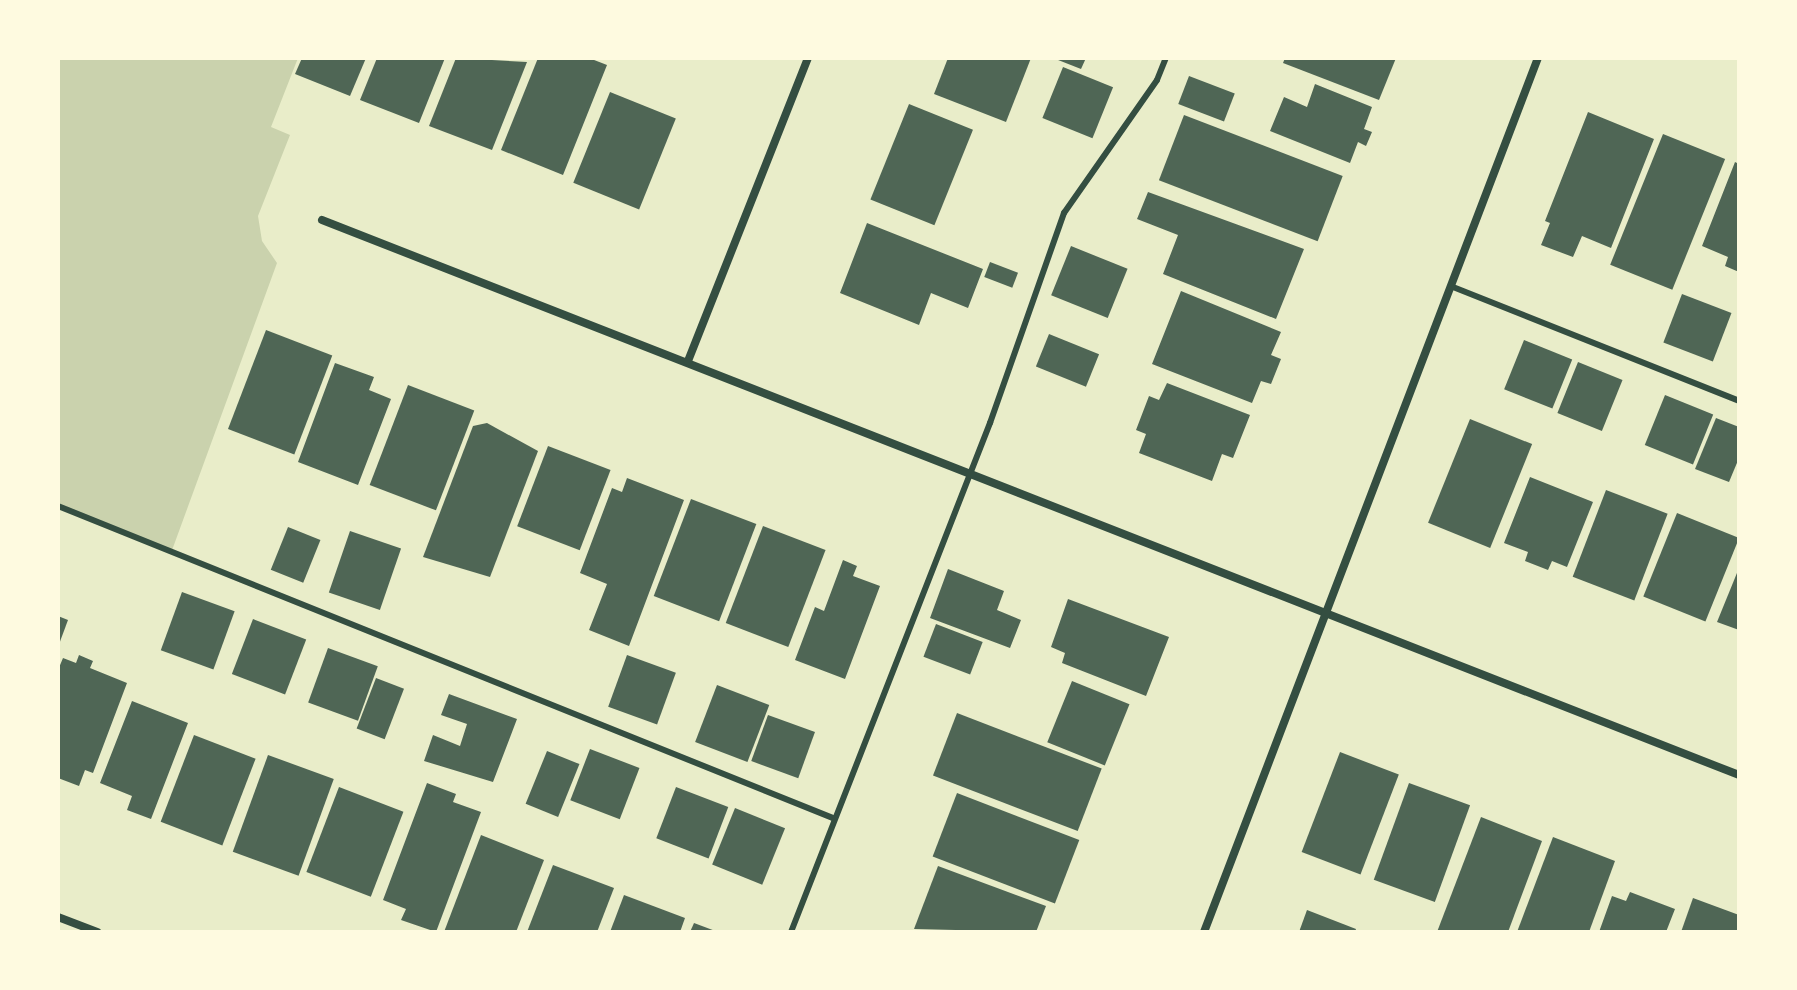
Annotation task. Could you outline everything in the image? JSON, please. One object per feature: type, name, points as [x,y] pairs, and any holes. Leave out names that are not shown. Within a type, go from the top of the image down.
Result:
[{"type":"street","points":[[688,361],[808,58]]},
{"type":"street","points":[[1204,932],[1323,611],[1453,287],[1538,58]]},
{"type":"street","points":[[322,220],[1739,775]]},
{"type":"street","points":[[58,917],[97,932]]},
{"type":"lane","points":[[791,932],[968,475],[1064,213],[1157,80],[1166,58]]},
{"type":"lane","points":[[1453,287],[1739,401]]},
{"type":"lane","points":[[58,506],[833,818]]},
{"type":"green space","points":[[58,58],[298,58],[271,127],[290,135],[258,216],[262,241],[277,263],[171,553],[58,506]]},
{"type":"building","points":[[302,58],[366,58],[350,96],[295,74]]},
{"type":"building","points":[[377,58],[445,58],[419,123],[360,100]]},
{"type":"building","points":[[456,58],[527,62],[492,150],[429,126]]},
{"type":"building","points":[[538,58],[589,58],[607,65],[563,175],[501,150]]},
{"type":"building","points":[[948,58],[1031,58],[1006,122],[934,94]]},
{"type":"building","points":[[1053,58],[1086,58],[1081,69]]},
{"type":"building","points":[[1285,58],[1396,58],[1379,100],[1283,63]]},
{"type":"building","points":[[1063,67],[1113,87],[1092,138],[1042,118]]},
{"type":"building","points":[[1189,76],[1235,94],[1224,122],[1178,104]]},
{"type":"building","points":[[1315,84],[1372,107],[1364,129],[1372,132],[1366,146],[1358,142],[1350,163],[1270,131],[1284,97],[1307,107]]},
{"type":"building","points":[[610,92],[676,119],[639,209],[573,183]]},
{"type":"building","points":[[909,104],[973,130],[934,225],[870,199]]},
{"type":"building","points":[[1588,112],[1654,139],[1611,248],[1582,236],[1573,257],[1541,245],[1550,223],[1545,221]]},
{"type":"building","points":[[1184,115],[1343,176],[1318,241],[1159,180]]},
{"type":"building","points":[[1663,134],[1725,159],[1672,290],[1610,265]]},
{"type":"building","points":[[1735,162],[1739,164],[1739,272],[1725,266],[1728,257],[1702,246]]},
{"type":"building","points":[[1148,192],[1304,249],[1276,319],[1163,274],[1178,235],[1137,219]]},
{"type":"building","points":[[867,223],[983,269],[968,308],[931,293],[919,325],[840,293]]},
{"type":"building","points":[[1071,246],[1128,269],[1108,318],[1051,295]]},
{"type":"building","points":[[990,262],[1018,273],[1012,288],[984,277]]},
{"type":"building","points":[[1181,291],[1281,332],[1271,355],[1281,359],[1271,384],[1261,381],[1252,403],[1152,364]]},
{"type":"building","points":[[1682,294],[1731,313],[1713,362],[1663,343]]},
{"type":"building","points":[[266,330],[332,355],[294,454],[228,429]]},
{"type":"building","points":[[1049,334],[1099,354],[1086,387],[1036,366]]},
{"type":"building","points":[[1524,340],[1572,359],[1552,409],[1504,389]]},
{"type":"building","points":[[1578,362],[1623,380],[1602,431],[1557,413]]},
{"type":"building","points":[[335,363],[374,377],[369,390],[391,399],[358,485],[298,462]]},
{"type":"building","points":[[1167,383],[1250,415],[1233,458],[1222,454],[1212,481],[1139,453],[1146,434],[1136,430],[1149,396],[1159,400]]},
{"type":"building","points":[[408,385],[474,410],[436,510],[370,485]]},
{"type":"building","points":[[1665,395],[1713,414],[1693,465],[1645,445]]},
{"type":"building","points":[[1716,418],[1739,427],[1739,458],[1729,482],[1695,469]]},
{"type":"building","points":[[1470,419],[1532,444],[1490,548],[1428,523]]},
{"type":"building","points":[[487,423],[538,451],[490,577],[423,557],[473,426]]},
{"type":"building","points":[[548,446],[611,470],[580,550],[517,526]]},
{"type":"building","points":[[1530,477],[1593,502],[1567,567],[1552,561],[1548,570],[1525,561],[1528,552],[1504,543]]},
{"type":"building","points":[[627,478],[684,500],[629,646],[589,630],[607,584],[580,573],[612,488],[622,492]]},
{"type":"building","points":[[1606,490],[1668,514],[1634,600],[1573,577]]},
{"type":"building","points":[[691,499],[756,524],[719,621],[654,596]]},
{"type":"building","points":[[1677,513],[1739,538],[1705,622],[1643,596]]},
{"type":"building","points":[[763,526],[826,550],[788,647],[726,623]]},
{"type":"building","points":[[288,527],[320,540],[303,583],[271,570]]},
{"type":"building","points":[[350,531],[401,549],[380,610],[329,592]]},
{"type":"building","points":[[843,560],[857,566],[853,576],[880,586],[845,679],[795,660],[815,607],[824,611]]},
{"type":"building","points":[[1739,568],[1739,630],[1717,622]]},
{"type":"building","points":[[948,569],[1004,591],[997,610],[1021,620],[1010,648],[930,618]]},
{"type":"building","points":[[182,592],[235,611],[213,669],[161,650]]},
{"type":"building","points":[[1068,599],[1169,637],[1146,696],[1062,663],[1065,653],[1051,647]]},
{"type":"building","points":[[58,616],[68,620],[58,647]]},
{"type":"building","points":[[253,619],[306,639],[285,695],[232,674]]},
{"type":"building","points":[[936,624],[983,642],[970,675],[923,657]]},
{"type":"building","points":[[328,648],[378,666],[358,721],[308,703]]},
{"type":"building","points":[[79,655],[93,661],[90,668],[127,683],[93,773],[85,770],[79,786],[58,778],[58,670],[63,658],[76,663]]},
{"type":"building","points":[[627,655],[676,673],[657,724],[608,707]]},
{"type":"building","points":[[376,678],[404,689],[385,739],[357,728]]},
{"type":"building","points":[[1072,681],[1129,704],[1105,765],[1047,742]]},
{"type":"building","points":[[717,685],[769,705],[747,762],[695,742]]},
{"type":"building","points":[[449,694],[517,719],[493,782],[424,761],[433,735],[460,746],[467,724],[441,715]]},
{"type":"building","points":[[132,701],[188,723],[151,819],[127,810],[132,796],[100,783]]},
{"type":"building","points":[[957,713],[1102,769],[1078,831],[933,776]]},
{"type":"building","points":[[768,715],[815,732],[798,778],[751,761]]},
{"type":"building","points":[[194,735],[256,759],[222,845],[161,822]]},
{"type":"building","points":[[590,749],[639,768],[620,819],[570,800]]},
{"type":"building","points":[[547,751],[579,764],[558,817],[526,804]]},
{"type":"building","points":[[1340,752],[1399,775],[1360,874],[1302,852]]},
{"type":"building","points":[[268,755],[334,779],[299,876],[233,852]]},
{"type":"building","points":[[427,783],[456,794],[453,802],[481,812],[436,932],[401,920],[406,909],[383,900]]},
{"type":"building","points":[[1409,783],[1470,805],[1435,902],[1374,880]]},
{"type":"building","points":[[339,787],[403,812],[371,897],[306,872]]},
{"type":"building","points":[[676,787],[728,807],[709,858],[656,838]]},
{"type":"building","points":[[957,793],[1079,840],[1055,903],[933,856]]},
{"type":"building","points":[[735,808],[785,828],[762,885],[712,865]]},
{"type":"building","points":[[1481,817],[1542,841],[1508,932],[1437,932]]},
{"type":"building","points":[[481,835],[544,860],[516,932],[444,932]]},
{"type":"building","points":[[1553,837],[1615,861],[1589,932],[1517,932]]},
{"type":"building","points":[[553,865],[614,888],[597,932],[527,932]]},
{"type":"building","points":[[938,866],[1046,906],[1036,932],[914,929]]},
{"type":"building","points":[[1630,892],[1675,909],[1666,932],[1599,932],[1612,896],[1626,901]]},
{"type":"building","points":[[624,895],[685,918],[680,932],[610,932]]},
{"type":"building","points":[[1693,898],[1739,915],[1739,932],[1681,932]]},
{"type":"building","points":[[1307,910],[1356,929],[1355,932],[1299,932]]},
{"type":"building","points":[[694,923],[718,932],[690,932]]}]
